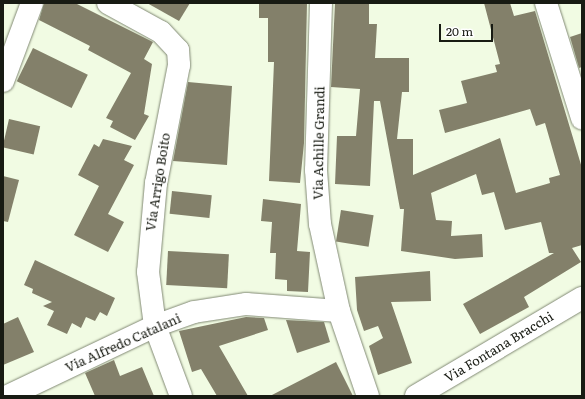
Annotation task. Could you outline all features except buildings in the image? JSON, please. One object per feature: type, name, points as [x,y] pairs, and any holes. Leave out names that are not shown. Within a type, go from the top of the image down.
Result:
[{"type":"street","points":[[3,81],[32,3]]},
{"type":"street","name":"Via Arrigo Boito","points":[[108,3],[161,32],[178,50],[179,65],[152,216],[148,272],[155,326],[181,396]]},
{"type":"street","name":"Via Achille Grandi","points":[[320,3],[317,199],[325,255],[338,311],[368,396]]},
{"type":"street","points":[[546,3],[582,118]]},
{"type":"street","name":"Via Fontana Bracchi","points":[[416,396],[582,298]]},
{"type":"street","name":"Via Alfredo Catalani","points":[[8,396],[155,326],[194,312],[231,305],[338,311]]}]
